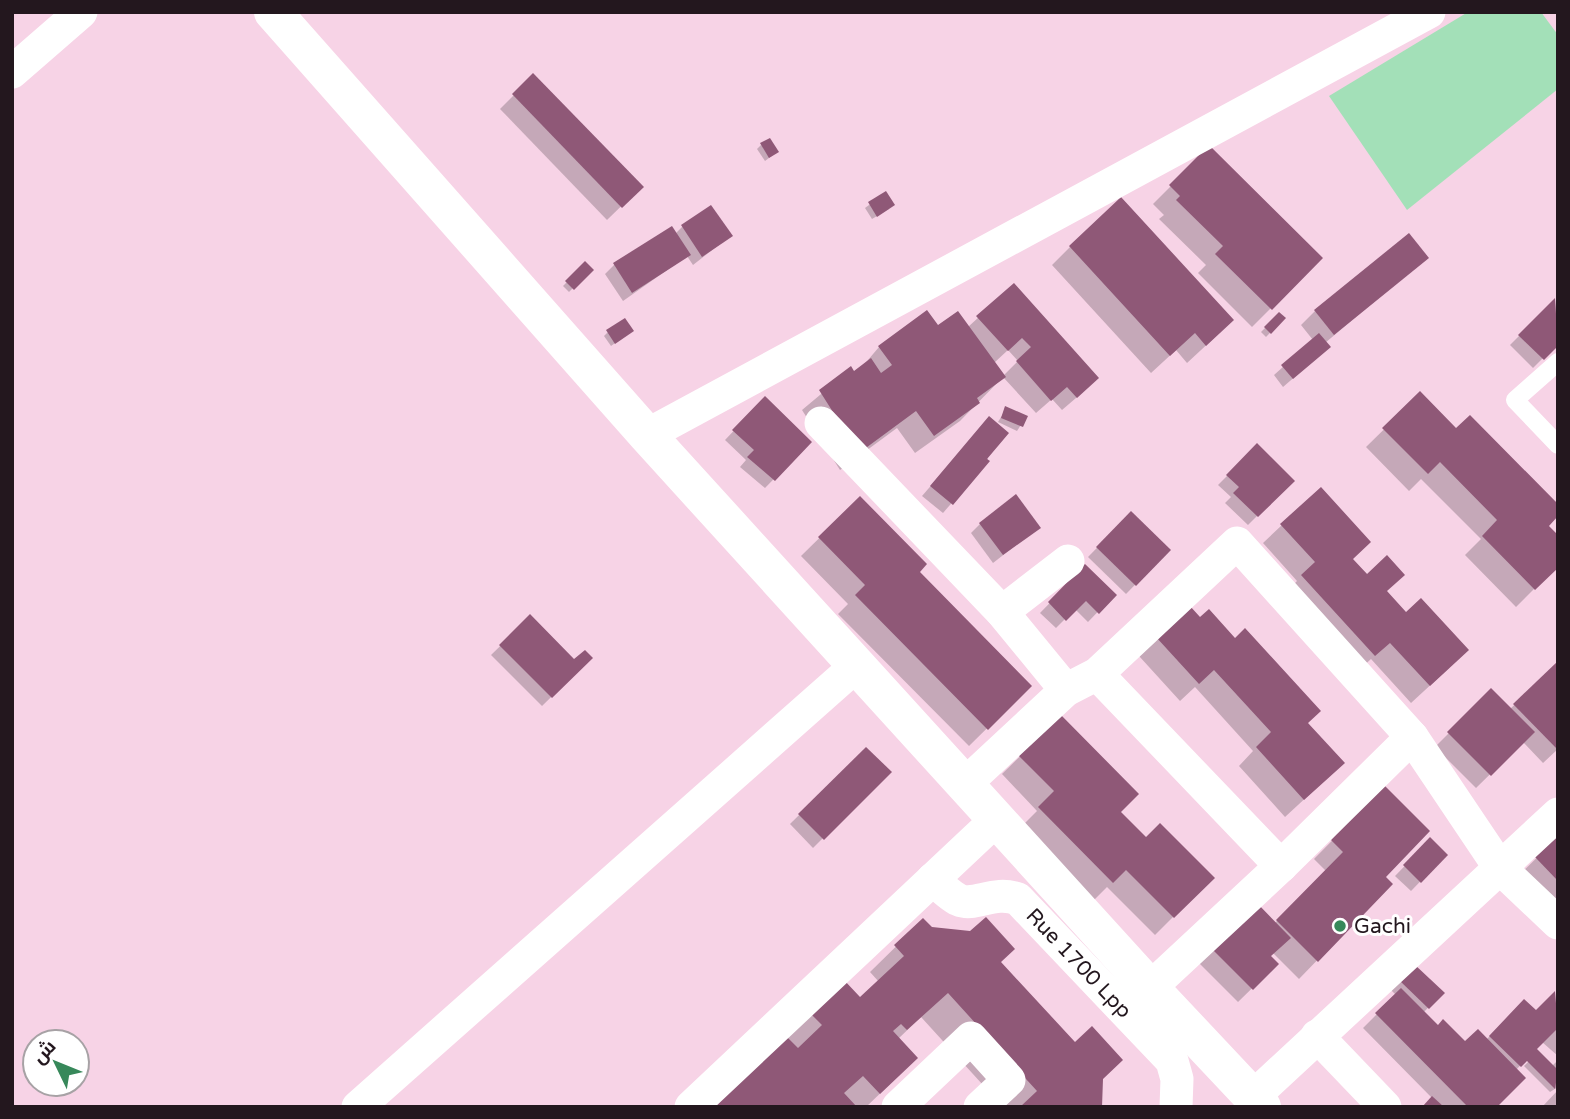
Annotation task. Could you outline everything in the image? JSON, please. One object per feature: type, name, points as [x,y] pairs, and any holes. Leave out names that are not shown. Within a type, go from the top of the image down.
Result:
[{"type":"main road","points":[[273,12],[647,435],[964,785],[1258,1102]]},
{"type":"street","points":[[12,72],[81,12]]},
{"type":"street","points":[[647,435],[1429,12]]},
{"type":"street","points":[[821,423],[1002,612],[1066,690]]},
{"type":"street","points":[[964,785],[1066,690],[1097,674],[1237,543],[1412,737],[1500,867],[1558,923]]},
{"type":"street","points":[[1002,612],[1068,561]]},
{"type":"street","points":[[358,1107],[857,665]]},
{"type":"street","points":[[1097,674],[1281,866]]},
{"type":"street","points":[[1150,988],[1281,866],[1412,737]]},
{"type":"street","points":[[1258,1102],[1317,1036],[1558,814]]},
{"type":"street","points":[[691,1107],[997,819]]},
{"type":"street","name":"Rue 1700 Lpp","points":[[933,879],[957,900],[967,902],[995,895],[1018,900],[1172,1061],[1177,1079],[1176,1107]]},
{"type":"street","points":[[1317,1036],[1385,1107]]},
{"type":"street","points":[[898,1107],[971,1038],[1009,1080],[980,1107]]},
{"type":"lane","points":[[1558,362],[1515,400],[1558,445]]},
{"type":"green space","points":[[1468,12],[1541,12],[1558,35],[1558,89],[1407,210],[1329,96]]},
{"type":"building","points":[[533,73],[644,187],[622,208],[512,94]]},
{"type":"building","points":[[770,138],[779,152],[769,158],[760,143]]},
{"type":"building","points":[[1209,145],[1323,258],[1272,310],[1215,254],[1223,246],[1176,200],[1180,196],[1169,185]]},
{"type":"building","points":[[886,191],[895,205],[877,217],[868,202]]},
{"type":"building","points":[[1121,197],[1234,320],[1206,346],[1195,333],[1170,356],[1069,246]]},
{"type":"building","points":[[711,205],[733,236],[702,257],[681,225]]},
{"type":"building","points":[[672,226],[691,255],[632,293],[613,263]]},
{"type":"building","points":[[1409,233],[1429,258],[1334,335],[1314,310]]},
{"type":"building","points":[[585,261],[594,270],[574,290],[565,281]]},
{"type":"building","points":[[1014,283],[1099,378],[1077,398],[1067,387],[1051,401],[1016,361],[1031,347],[1022,338],[1008,351],[976,316]]},
{"type":"building","points":[[1555,298],[1558,346],[1544,360],[1518,335]]},
{"type":"building","points":[[927,310],[938,325],[958,311],[1006,377],[977,398],[980,403],[934,436],[916,411],[859,453],[819,390],[851,366],[854,371],[871,358],[881,373],[892,365],[878,346]]},
{"type":"building","points":[[1279,312],[1286,318],[1271,334],[1264,327]]},
{"type":"building","points":[[625,318],[634,331],[615,344],[606,330]]},
{"type":"building","points":[[1319,333],[1331,347],[1293,379],[1281,365]]},
{"type":"building","points":[[1420,391],[1456,428],[1470,415],[1558,504],[1558,516],[1549,526],[1558,535],[1558,568],[1535,590],[1482,536],[1497,520],[1440,462],[1428,474],[1382,428]]},
{"type":"building","points":[[765,396],[812,442],[775,481],[747,457],[754,450],[732,430]]},
{"type":"building","points":[[1005,406],[1028,416],[1023,427],[1001,418]]},
{"type":"building","points":[[989,416],[1009,433],[987,459],[990,461],[953,505],[930,486]]},
{"type":"building","points":[[1257,443],[1295,481],[1258,517],[1233,493],[1239,487],[1226,475]]},
{"type":"building","points":[[1321,487],[1371,542],[1353,559],[1367,574],[1387,555],[1405,575],[1387,591],[1406,612],[1421,598],[1469,650],[1430,686],[1390,643],[1375,656],[1301,575],[1315,562],[1280,524]]},
{"type":"building","points":[[1016,494],[1041,528],[1003,555],[979,523]]},
{"type":"building","points":[[860,496],[927,564],[920,572],[1032,686],[988,730],[855,595],[865,585],[818,537]]},
{"type":"building","points":[[1131,511],[1171,550],[1136,586],[1096,547]]},
{"type":"building","points":[[1085,564],[1117,595],[1099,614],[1086,601],[1066,621],[1048,602]]},
{"type":"building","points":[[1190,606],[1200,617],[1209,609],[1235,638],[1245,628],[1321,711],[1308,723],[1345,763],[1304,800],[1256,747],[1271,732],[1214,670],[1199,684],[1156,637]]},
{"type":"building","points":[[530,614],[574,659],[585,650],[593,658],[552,698],[499,645]]},
{"type":"building","points":[[1558,661],[1558,750],[1513,704]]},
{"type":"building","points":[[1491,688],[1535,732],[1491,776],[1447,732]]},
{"type":"building","points":[[1060,714],[1139,794],[1121,812],[1146,837],[1160,823],[1215,878],[1174,918],[1126,870],[1113,883],[1038,807],[1054,791],[1018,755]]},
{"type":"building","points":[[866,747],[892,772],[824,840],[798,814]]},
{"type":"building","points":[[1384,785],[1430,831],[1386,877],[1393,884],[1318,962],[1276,920],[1343,852],[1331,840]]},
{"type":"building","points":[[1558,835],[1558,881],[1535,857]]},
{"type":"building","points":[[1430,837],[1448,855],[1421,883],[1403,865]]},
{"type":"building","points":[[1256,902],[1291,938],[1271,956],[1279,964],[1253,990],[1210,947]]},
{"type":"building","points":[[986,917],[1015,949],[1001,962],[1075,1042],[1092,1026],[1123,1060],[1103,1079],[1102,1107],[1020,1107],[1037,1091],[948,993],[907,1030],[901,1024],[893,1031],[918,1058],[880,1094],[863,1076],[844,1093],[857,1107],[708,1107],[784,1034],[798,1048],[822,1025],[810,1013],[844,980],[860,997],[904,956],[894,945],[923,918],[932,927],[970,931]]},
{"type":"building","points":[[1414,964],[1445,993],[1429,1009],[1399,980]]},
{"type":"building","points":[[1401,988],[1438,1025],[1443,1019],[1465,1041],[1478,1029],[1526,1078],[1497,1107],[1468,1107],[1375,1013]]},
{"type":"building","points":[[1555,991],[1558,1028],[1537,1049],[1558,1070],[1555,1089],[1527,1061],[1521,1067],[1489,1036],[1524,999],[1536,1010]]},
{"type":"building","points":[[1432,1096],[1444,1107],[1422,1107]]},
{"type":"place","name":"Gachi","points":[[1340,926]]}]
